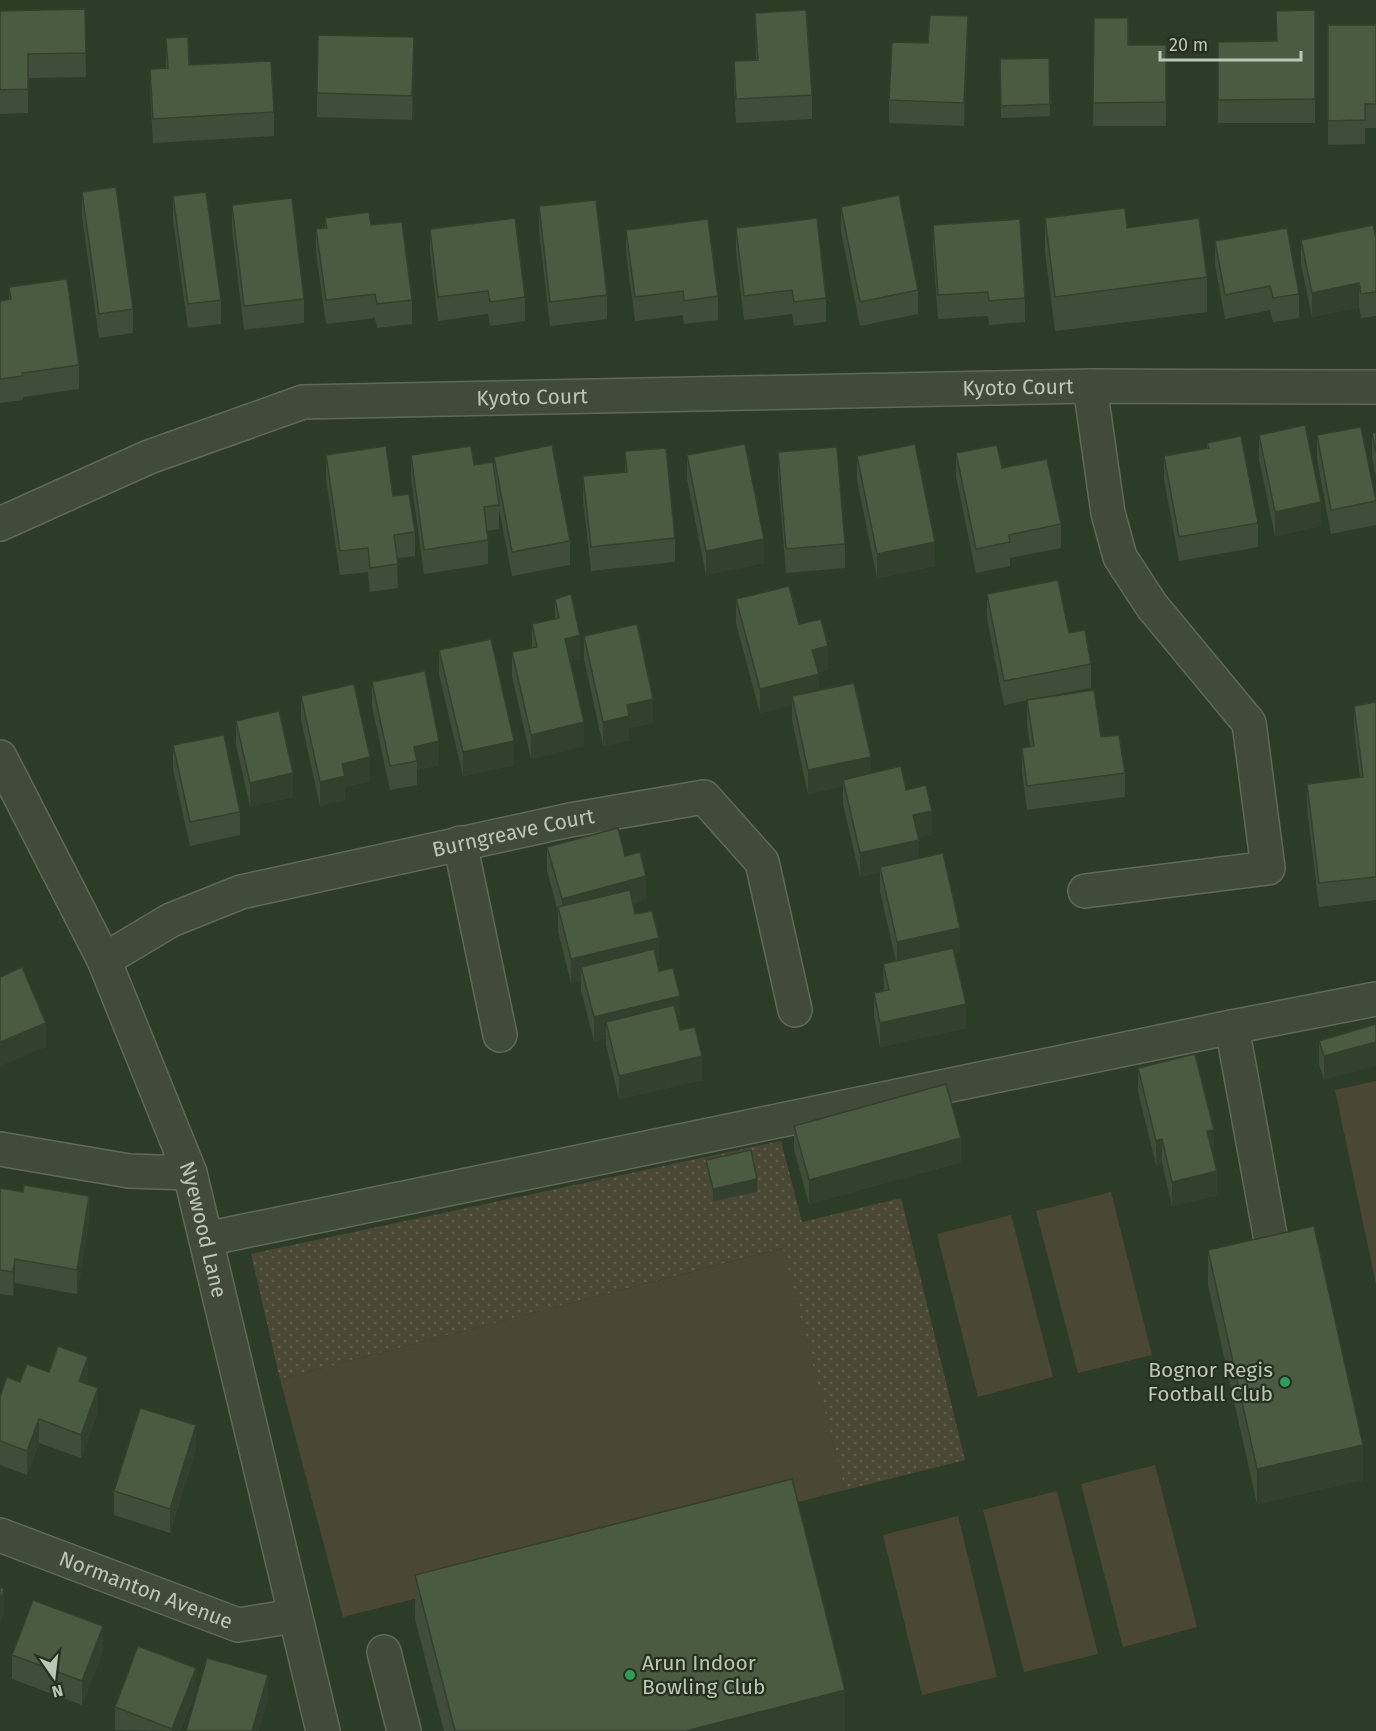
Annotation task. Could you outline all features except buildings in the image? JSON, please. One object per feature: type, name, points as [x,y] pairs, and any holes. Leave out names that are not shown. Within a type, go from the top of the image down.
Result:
[{"type":"street","name":"Kyoto Court","points":[[0,524],[149,457],[303,402],[1090,386],[1376,387]]},
{"type":"street","name":"Kyoto Court","points":[[1085,891],[1268,868],[1249,723],[1152,606],[1120,557],[1108,513],[1090,386]]},
{"type":"street","name":"Nyewood Lane","points":[[0,757],[104,960],[190,1173],[323,1731]]},
{"type":"street","name":"Burngreave Court","points":[[104,960],[171,920],[241,892],[570,820],[704,797],[762,862],[795,1010]]},
{"type":"street","points":[[460,843],[500,1035]]},
{"type":"street","points":[[206,1239],[1376,999]]},
{"type":"street","points":[[1232,1027],[1271,1240]]},
{"type":"street","points":[[0,1149],[129,1171],[190,1173]]},
{"type":"street","name":"Normanton Avenue","points":[[0,1535],[238,1625],[294,1616]]},
{"type":"street","points":[[384,1652],[404,1731]]},
{"type":"shaded area","points":[[1376,1081],[1376,1284],[1335,1090]]},
{"type":"shaded area","points":[[781,1141],[802,1222],[901,1198],[965,1460],[845,1490],[782,1248],[280,1379],[251,1254]]},
{"type":"shaded area","points":[[1111,1192],[1152,1355],[1078,1373],[1036,1211]]},
{"type":"shaded area","points":[[1011,1215],[1053,1377],[978,1397],[937,1234]]},
{"type":"shaded area","points":[[783,1248],[845,1490],[343,1617],[280,1379]]},
{"type":"shaded area","points":[[1155,1465],[1197,1627],[1123,1647],[1081,1484]]},
{"type":"shaded area","points":[[1057,1491],[1098,1654],[1024,1672],[983,1510]]},
{"type":"shaded area","points":[[958,1516],[997,1677],[922,1695],[883,1535]]},
{"type":"place","name":"Bognor Regis Football Club","points":[[1285,1382]]},
{"type":"place","name":"Arun Indoor Bowling Club","points":[[630,1675]]}]
